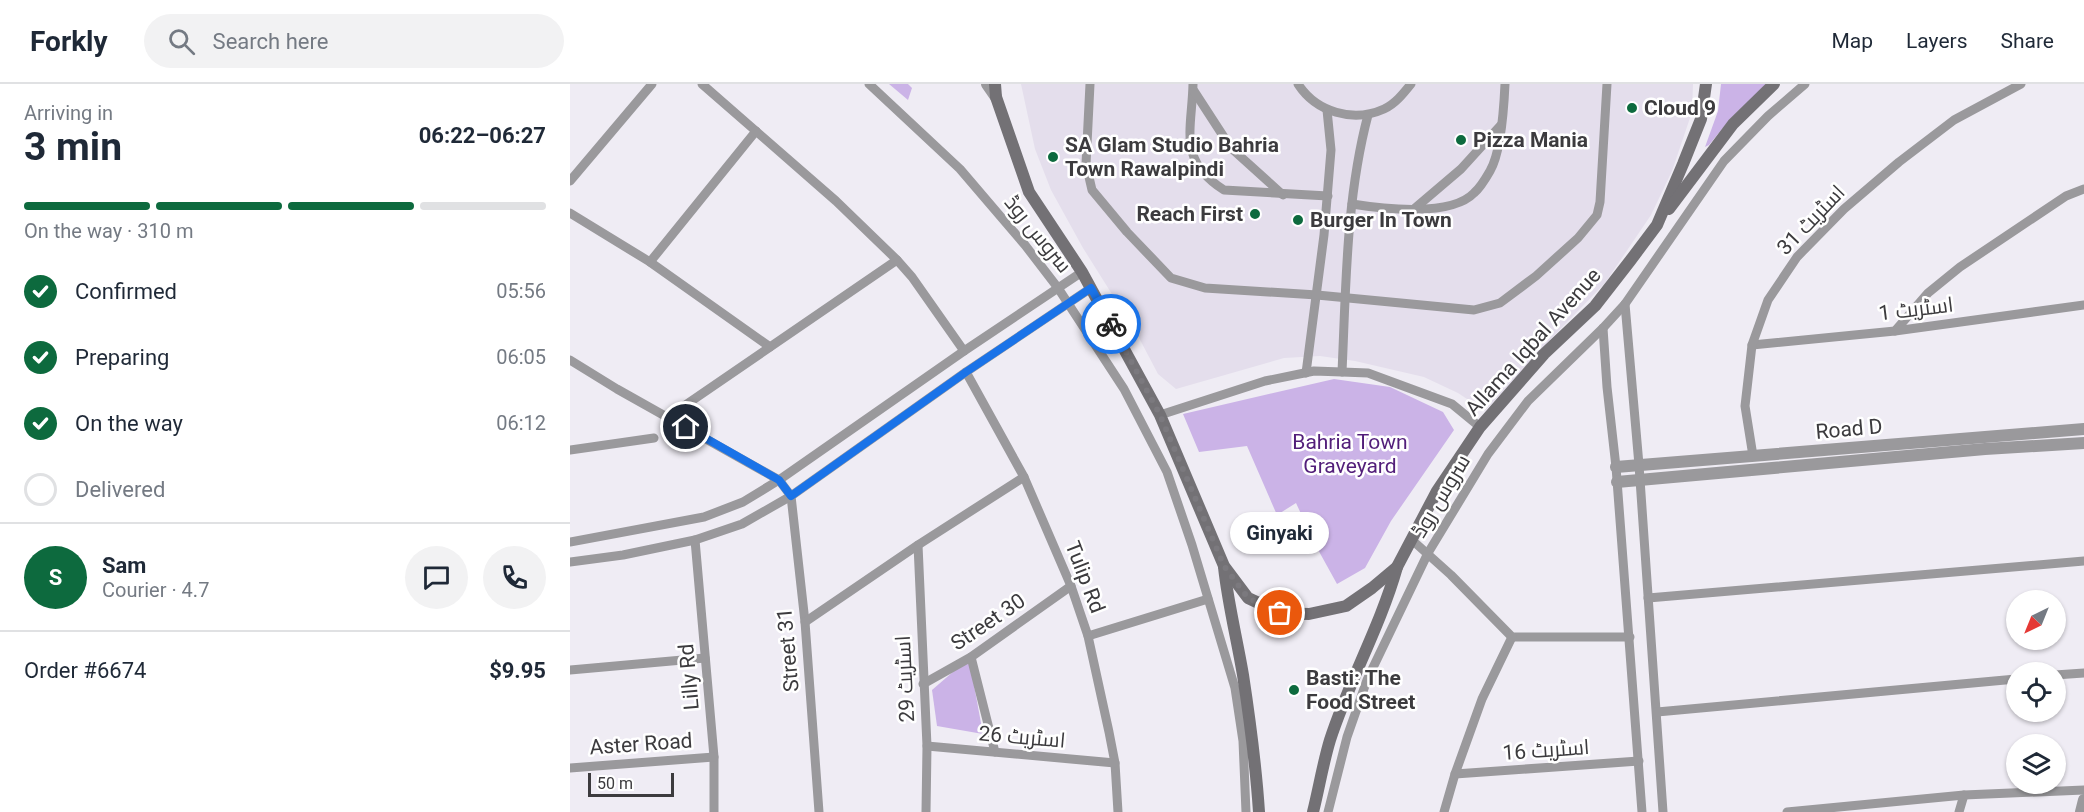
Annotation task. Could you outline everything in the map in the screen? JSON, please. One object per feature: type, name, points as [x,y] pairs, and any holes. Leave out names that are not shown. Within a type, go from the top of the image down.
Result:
[{"type":"main road","name":"Allama Iqbal Avenue","points":[[995,84],[996,97],[1029,192],[1082,272],[1160,415],[1224,566],[1248,598],[1280,613],[1309,614],[1346,606],[1397,567],[1437,491],[1480,427],[1544,354],[1595,306],[1657,225],[1701,118],[1706,84]]},
{"type":"main road","points":[[1657,225],[1733,124],[1774,84]]},
{"type":"main road","points":[[1224,566],[1228,604],[1254,744],[1258,812]]},
{"type":"main road","points":[[1313,812],[1330,740],[1357,669],[1388,598],[1397,567]]},
{"type":"street","points":[[570,181],[652,84]]},
{"type":"street","points":[[702,84],[836,201],[897,260],[912,277],[964,351]]},
{"type":"street","name":"سروس روڈ","points":[[869,84],[960,169],[1025,245],[1069,303],[1124,389],[1167,472],[1192,545],[1235,688],[1243,741],[1246,812]]},
{"type":"street","points":[[987,84],[996,97]]},
{"type":"street","points":[[1090,84],[1086,164],[1092,190],[1127,232],[1171,278],[1205,288],[1317,295],[1474,310],[1500,303],[1536,276],[1578,238],[1597,215],[1600,202],[1607,84]]},
{"type":"street","points":[[1298,84],[1311,100],[1327,110],[1347,116],[1368,114],[1385,108],[1400,98],[1411,84]]},
{"type":"street","points":[[1352,204],[1413,210],[1449,206],[1473,195],[1491,169],[1502,123],[1505,84]]},
{"type":"street","name":"سروس روڈ","points":[[1328,812],[1347,738],[1367,680],[1428,553],[1488,454],[1528,401],[1604,328],[1625,304],[1724,161],[1768,116],[1805,84]]},
{"type":"street","name":"اسٹریٹ 31","points":[[1753,456],[1745,406],[1752,345],[1768,300],[1797,257],[1844,208],[1899,162],[1954,120],[2021,84]]},
{"type":"street","points":[[1193,87],[1189,142],[1194,158],[1210,182],[1224,190],[1328,196]]},
{"type":"street","points":[[1193,87],[1231,148],[1283,195]]},
{"type":"street","points":[[1306,373],[1328,196],[1331,150],[1327,110]]},
{"type":"street","points":[[1342,372],[1352,204],[1358,152],[1368,114]]},
{"type":"street","points":[[1413,210],[1461,170],[1502,123]]},
{"type":"street","points":[[650,262],[756,131]]},
{"type":"street","points":[[1895,331],[1928,293],[1960,267],[2066,196],[2084,189]]},
{"type":"street","points":[[570,213],[650,262],[771,347]]},
{"type":"street","points":[[668,417],[897,260]]},
{"type":"street","points":[[570,562],[622,555],[695,540],[742,525],[785,488],[964,351],[1082,272]]},
{"type":"street","points":[[570,542],[704,517],[785,488],[966,372],[1091,288]]},
{"type":"street","points":[[1625,304],[1639,465],[1663,812]]},
{"type":"street","name":"اسٹریٹ 1","points":[[1752,345],[1895,331],[2084,305]]},
{"type":"street","points":[[1604,328],[1642,812]]},
{"type":"street","points":[[570,360],[785,488]]},
{"type":"street","name":"Tulip Rd","points":[[966,372],[1024,477],[1071,586],[1088,636],[1115,763],[1118,812]]},
{"type":"street","points":[[1160,415],[1265,381],[1306,373],[1342,372],[1368,373],[1452,404],[1480,427]]},
{"type":"street","name":"Road D","points":[[1616,467],[2084,429]]},
{"type":"street","points":[[570,450],[654,438]]},
{"type":"street","name":"Road D","points":[[1617,482],[2084,443]]},
{"type":"street","points":[[805,622],[918,545],[1024,477]]},
{"type":"street","name":"Street 31","points":[[785,488],[805,622],[819,812]]},
{"type":"street","name":"Lilly Rd","points":[[695,540],[714,757],[714,812]]},
{"type":"street","points":[[1412,540],[1428,553],[1512,637],[1630,637]]},
{"type":"street","name":"اسٹریٹ 29","points":[[918,545],[927,747],[926,812]]},
{"type":"street","points":[[1648,598],[2084,561]]},
{"type":"street","name":"Street 30","points":[[923,684],[971,657],[1071,586]]},
{"type":"street","points":[[1088,636],[1208,599]]},
{"type":"street","points":[[1444,812],[1482,699],[1512,637]]},
{"type":"street","points":[[971,657],[995,752]]},
{"type":"street","points":[[570,670],[705,658]]},
{"type":"street","points":[[2066,674],[2084,673]]},
{"type":"street","points":[[1657,712],[2006,680]]},
{"type":"street","name":"اسٹریٹ 26","points":[[927,747],[1115,763]]},
{"type":"street","name":"Aster Road","points":[[570,768],[714,757]]},
{"type":"street","name":"اسٹریٹ 16","points":[[1455,774],[1639,761]]},
{"type":"street","points":[[1787,812],[1964,795],[2084,790]]},
{"type":"street","points":[[1959,812],[1964,795]]},
{"type":"street","points":[[2081,812],[2084,800]]},
{"type":"shaded area","points":[[1021,84],[1693,84],[1692,112],[1672,171],[1651,215],[1605,283],[1485,411],[1458,393],[1424,377],[1355,361],[1320,356],[1284,358],[1176,389],[1158,374],[1137,334],[1083,248],[1051,190],[1035,149]]},
{"type":"green space","points":[[889,84],[908,84],[912,88],[908,100]]},
{"type":"green space","points":[[1721,84],[1766,84],[1705,147],[1718,111]]},
{"type":"green space","name":"Bahria Town Graveyard","points":[[1334,379],[1390,387],[1443,412],[1454,430],[1391,521],[1365,568],[1337,584],[1296,503],[1277,515],[1247,446],[1199,452],[1183,414]]},
{"type":"green space","points":[[969,658],[983,734],[937,726],[932,690]]},
{"type":"way so far","points":[[1111,324],[1160,415],[1224,566],[1248,598],[1280,613]]},
{"type":"place","name":"Cloud 9","points":[[1632,108]]},
{"type":"place","name":"Pizza Mania","points":[[1461,140]]},
{"type":"place","name":"SA Glam Studio Bahria Town Rawalpindi","points":[[1053,157]]},
{"type":"place","name":"Reach First","points":[[1255,214]]},
{"type":"place","name":"Burger In Town","points":[[1298,220]]},
{"type":"place","name":"Ginyaki","points":[[1280,613]]},
{"type":"place","name":"Basti: The Food Street","points":[[1294,690]]},
{"type":"route","points":[[686,427],[779,480],[791,496],[966,372],[1091,288],[1111,324]]}]
